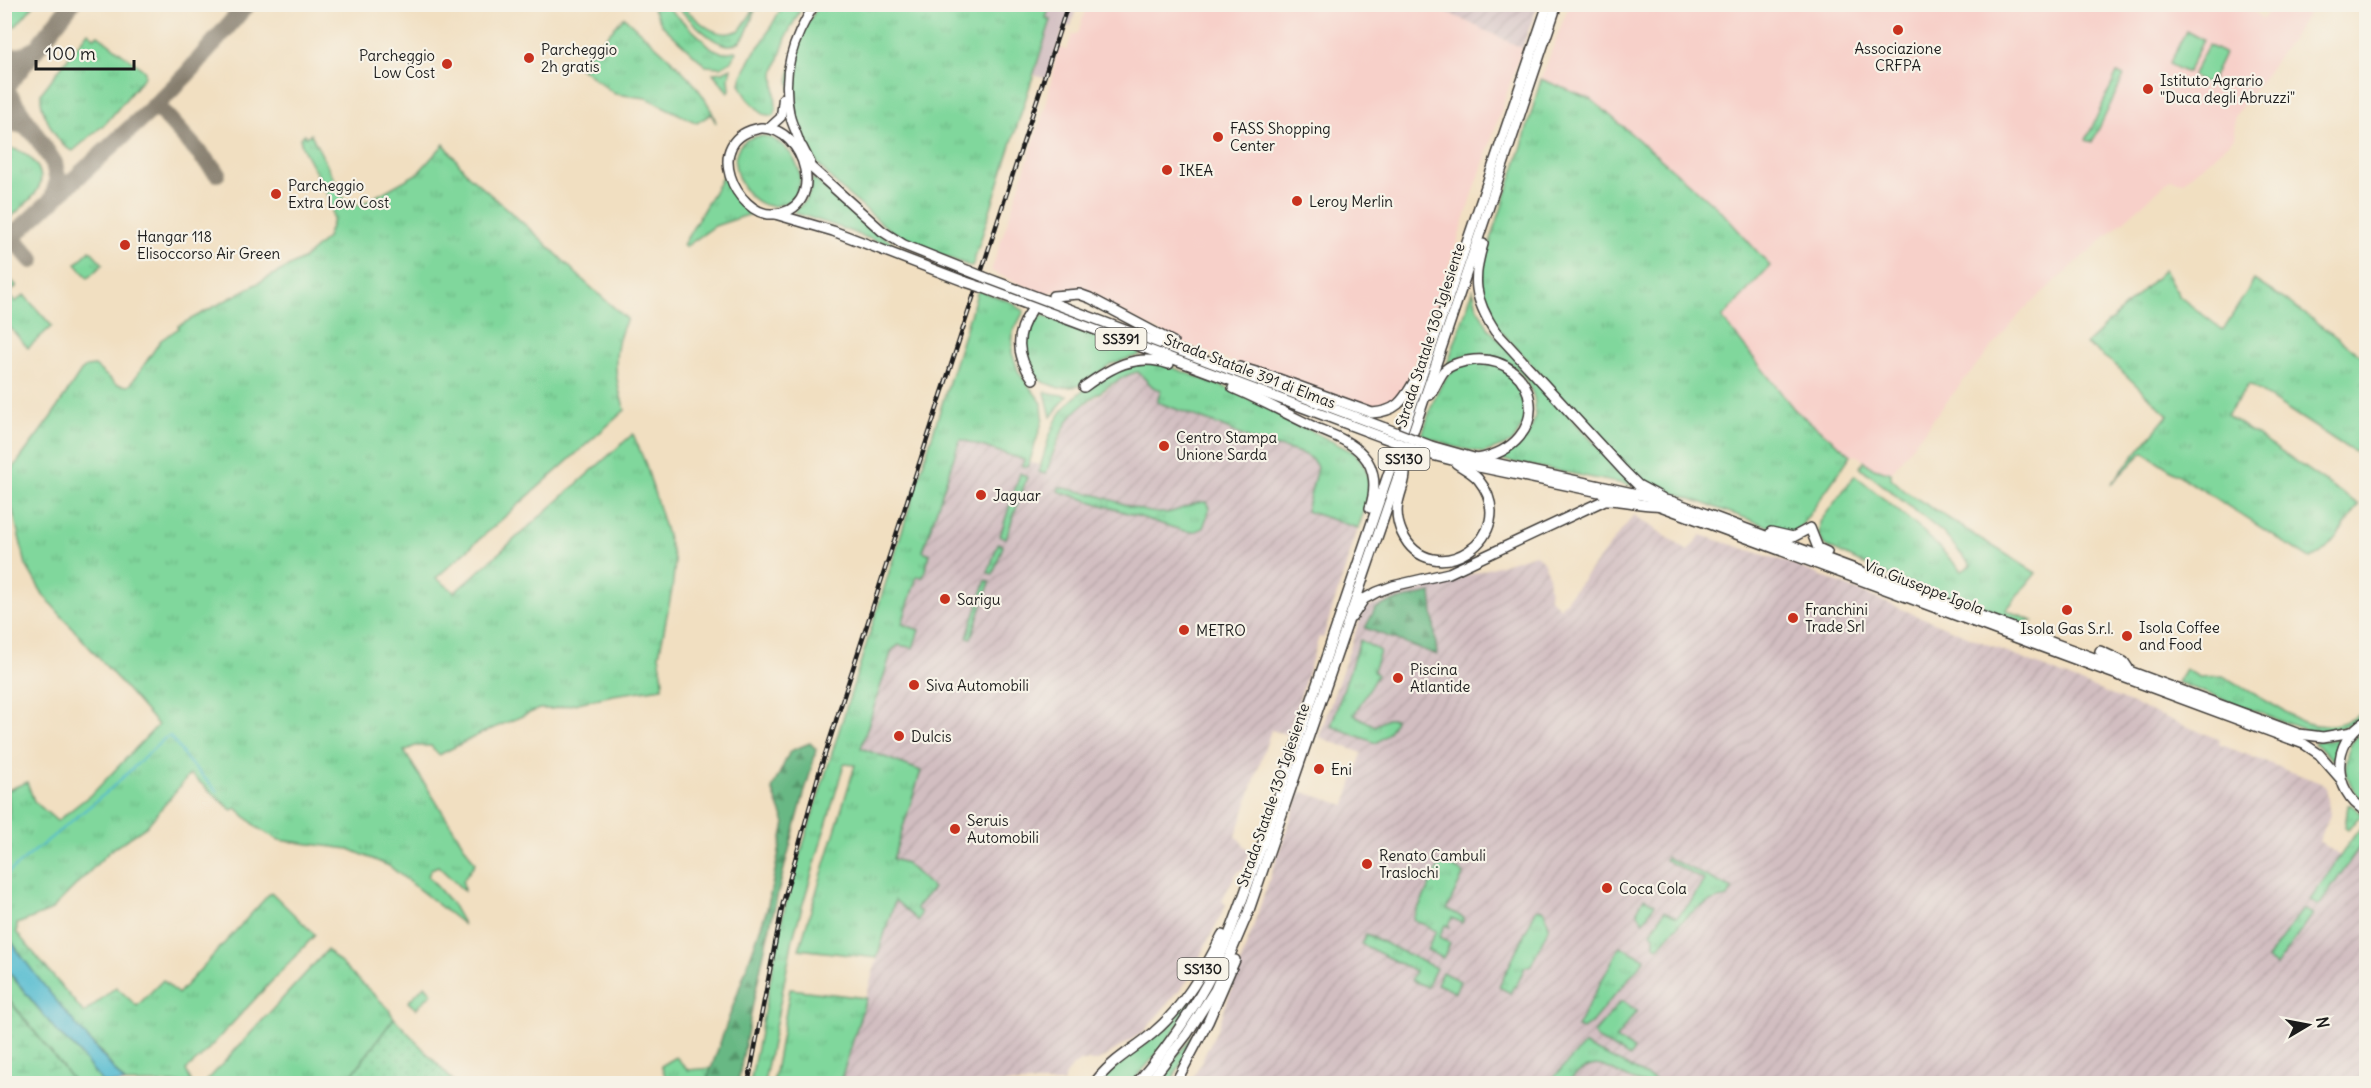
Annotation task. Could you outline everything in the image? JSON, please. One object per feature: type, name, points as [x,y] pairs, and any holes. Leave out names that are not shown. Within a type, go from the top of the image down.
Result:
[{"type":"main road","points":[[809,4],[792,34],[784,58],[783,113],[778,121],[769,128],[750,131],[739,137],[734,142],[727,161],[730,175],[743,198],[757,210],[775,214],[789,209],[801,200],[807,183],[802,155],[790,114],[787,71],[791,50],[798,32],[815,4]]},
{"type":"main road","name":"Strada Statale 130 Iglesiente","points":[[1237,912],[1266,833],[1548,4]]},
{"type":"main road","name":"Strada Statale 130 Iglesiente","points":[[1248,913],[1420,413],[1557,4]]},
{"type":"main road","points":[[769,128],[789,140],[802,155]]},
{"type":"main road","name":"Strada Statale 391 di Elmas","points":[[802,155],[814,171],[882,231],[904,245],[1228,369],[1384,433]]},
{"type":"main road","points":[[1489,206],[1490,218],[1475,274],[1476,289],[1485,316],[1495,331],[1623,470],[1638,485],[1662,502]]},
{"type":"main road","name":"Strada Statale 391 di Elmas","points":[[775,214],[833,231],[1186,364],[1430,450],[1456,463],[1479,462]]},
{"type":"main road","points":[[1053,296],[1079,294],[1090,298],[1188,349],[1192,355]]},
{"type":"main road","points":[[1031,311],[1022,325],[1018,348],[1025,368],[1032,379]]},
{"type":"main road","points":[[1084,387],[1108,369],[1129,361],[1154,359],[1176,366],[1186,364]]},
{"type":"main road","points":[[1228,369],[1239,367],[1276,378],[1372,413],[1389,410],[1404,400],[1427,359]]},
{"type":"main road","points":[[1420,413],[1444,371],[1465,360],[1481,359],[1498,362],[1514,374],[1526,387],[1531,409],[1525,430],[1514,444],[1479,462]]},
{"type":"main road","points":[[1227,379],[1233,387],[1341,440],[1363,455],[1371,467],[1374,497],[1360,539],[1360,556]]},
{"type":"main road","name":"Strada Statale 391 di Elmas","points":[[1430,450],[1479,462]]},
{"type":"main road","points":[[1403,462],[1407,472],[1396,510],[1404,536],[1415,549],[1429,558],[1450,559],[1466,554],[1481,543],[1489,523],[1490,512],[1488,496],[1482,485],[1476,477],[1456,463]]},
{"type":"main road","name":"Via Giuseppe Igola","points":[[1479,462],[1662,502],[1764,535],[2305,736],[2323,737],[2352,732]]},
{"type":"main road","points":[[1344,629],[1364,599],[1377,592],[1449,573],[1605,500],[1620,500],[1650,507],[1662,502]]},
{"type":"main road","name":"Via Giuseppe Igola","points":[[1662,502],[2304,744],[2319,754],[2340,778],[2349,796],[2367,811]]},
{"type":"main road","points":[[1764,535],[1771,532],[1793,537],[1810,528],[1818,548],[1845,560],[1852,568]]},
{"type":"main road","points":[[2100,651],[2124,662],[2129,670]]},
{"type":"main road","points":[[2340,778],[2340,758],[2346,740],[2352,732],[2367,722]]},
{"type":"main road","points":[[1136,1083],[1159,1056],[1193,1007],[1219,957],[1237,912]]},
{"type":"main road","name":"SS130","points":[[1094,1083],[1113,1062],[1154,1033],[1173,1013],[1201,973],[1228,922],[1237,912]]},
{"type":"main road","points":[[1148,1083],[1187,1034],[1215,990],[1248,913]]},
{"type":"main road","name":"SS130","points":[[1175,1083],[1208,1022],[1242,943],[1250,922],[1248,913]]},
{"type":"main road","points":[[1180,1083],[1204,1040],[1209,1028],[1208,1022]]},
{"type":"shaded area","points":[[2245,4],[2263,19],[2273,5],[2314,5],[2235,116],[2234,139],[2183,182],[2171,179],[2025,308],[1963,381],[1891,473],[1871,467],[1858,456],[1851,455],[1794,409],[1721,318],[1770,266],[1722,212],[1592,101],[1541,79],[1569,5]]},
{"type":"shaded area","points":[[1050,5],[1077,5],[1071,26],[1065,25],[1047,79],[1034,75],[1051,20],[1046,18]]},
{"type":"shaded area","name":"FASS Shopping Center","points":[[1087,5],[1432,5],[1522,48],[1424,340],[1402,392],[1390,404],[1378,409],[1368,408],[1218,357],[1172,338],[1077,290],[1061,290],[1044,295],[991,271],[1046,105],[1058,48],[1067,50],[1072,35],[1078,33]]},
{"type":"shaded area","points":[[1432,5],[1538,5],[1522,48]]},
{"type":"shaded area","points":[[1146,372],[1346,459],[1358,528],[1323,638],[1319,637],[1288,735],[1271,730],[1236,836],[1250,852],[1244,868],[1236,874],[1222,900],[1226,905],[1188,980],[1143,1032],[1098,1061],[1080,1061],[1065,1076],[1063,1083],[840,1084],[895,899],[916,908],[893,859],[861,749],[892,650],[899,645],[913,648],[919,631],[902,624],[918,575],[923,577],[930,554],[923,551],[960,439],[1048,468],[1068,421],[1076,411],[1127,375]]},
{"type":"shaded area","points":[[1634,515],[1688,551],[1701,535],[1790,563],[2220,740],[2219,744],[2326,785],[2330,815],[2319,841],[2348,862],[2366,837],[2366,1083],[1190,1084],[1218,1028],[1300,791],[1345,805],[1362,753],[1319,737],[1364,608],[1535,554],[1543,561],[1548,574],[1550,598],[1560,608]]},
{"type":"green space","points":[[4,5],[34,5],[17,25],[5,31]]},
{"type":"green space","points":[[651,5],[665,5],[712,48],[723,53],[737,52],[731,61],[721,67],[706,66],[662,25]]},
{"type":"green space","points":[[675,5],[681,5],[708,28],[731,33],[740,30],[757,5],[745,35],[737,43],[729,45],[719,42],[699,29]]},
{"type":"green space","points":[[783,5],[803,5],[787,35],[774,73],[776,108],[772,116],[763,114],[748,99],[740,84],[755,51]]},
{"type":"green space","points":[[819,5],[1050,5],[1046,18],[1051,20],[972,267],[912,244],[887,228],[839,187],[807,152],[801,140],[791,103],[789,76],[803,30]]},
{"type":"green space","points":[[624,17],[690,79],[710,108],[716,123],[711,114],[697,123],[646,98],[615,94],[574,63],[591,53]]},
{"type":"green space","points":[[2186,31],[2203,40],[2187,73],[2169,64]]},
{"type":"green space","points":[[88,32],[94,37],[98,35],[145,71],[145,76],[107,122],[73,151],[61,142],[50,126],[43,108],[41,93]]},
{"type":"green space","points":[[2208,45],[2224,53],[2209,85],[2192,76]]},
{"type":"green space","points":[[731,68],[730,90],[728,92],[713,73]]},
{"type":"green space","points":[[2117,73],[2124,76],[2092,143],[2086,140]]},
{"type":"green space","points":[[1541,79],[1592,100],[1722,212],[1770,266],[1722,318],[1794,409],[1851,455],[1797,532],[1787,533],[1638,480],[1495,325],[1484,297],[1482,267],[1522,146]]},
{"type":"green space","points":[[305,134],[306,137],[311,134],[346,202],[354,202],[359,206],[418,173],[444,144],[467,174],[627,319],[616,353],[618,387],[625,410],[436,578],[455,592],[633,434],[646,465],[675,562],[659,655],[663,679],[662,688],[613,695],[552,709],[539,709],[482,733],[439,755],[431,746],[415,746],[404,751],[475,863],[463,881],[464,891],[438,866],[431,869],[428,876],[452,904],[464,925],[389,866],[349,849],[279,840],[259,829],[236,808],[232,810],[190,774],[146,827],[111,850],[50,911],[17,924],[17,933],[84,1013],[116,987],[137,1006],[163,980],[178,994],[271,892],[315,935],[200,1058],[186,1070],[192,1083],[125,1083],[100,1051],[74,1024],[26,963],[5,931],[4,818],[9,813],[8,790],[27,782],[34,801],[57,821],[94,792],[158,725],[44,596],[26,565],[5,479],[86,367],[95,366],[116,384],[128,386],[161,340],[179,328],[178,326],[303,259],[327,238],[333,220],[332,208],[328,195],[302,147],[300,138]]},
{"type":"green space","points":[[763,136],[783,145],[797,165],[800,176],[799,186],[795,196],[785,203],[770,206],[757,201],[746,191],[738,177],[735,163],[738,150],[747,140]]},
{"type":"green space","points":[[4,148],[17,150],[28,156],[39,171],[41,180],[34,195],[5,222]]},
{"type":"green space","points":[[723,176],[751,214],[715,226],[685,247],[683,245]]},
{"type":"green space","points":[[812,177],[865,223],[905,252],[795,213],[794,211],[808,197]]},
{"type":"green space","points":[[90,250],[103,264],[88,278],[76,264]]},
{"type":"green space","points":[[2164,270],[2180,297],[2223,330],[2254,280],[2290,303],[2366,359],[2366,458],[2249,384],[2227,415],[2359,505],[2337,536],[2317,556],[2310,559],[2143,452],[2110,485],[2168,415],[2114,364],[2086,344]]},
{"type":"green space","points":[[10,279],[17,286],[8,294],[15,302],[24,295],[52,326],[28,348],[5,322],[5,284]]},
{"type":"green space","points":[[978,290],[1011,302],[1024,311],[1013,332],[1012,353],[1019,373],[1042,403],[1043,419],[1028,467],[1022,466],[1024,460],[960,439],[923,551],[930,554],[923,577],[917,576],[902,624],[919,630],[913,648],[899,645],[892,650],[861,748],[921,771],[893,859],[906,863],[933,888],[916,908],[921,913],[918,921],[895,900],[877,958],[799,949],[855,765],[844,764],[793,938],[764,1083],[750,1084],[783,914]]},
{"type":"green space","points":[[1473,290],[1477,307],[1489,329],[1632,484],[1497,459],[1521,443],[1533,423],[1535,402],[1527,382],[1513,366],[1493,356],[1471,355],[1447,365]]},
{"type":"green space","points":[[1033,313],[1140,352],[1141,355],[1111,364],[1079,386],[1059,388],[1043,382],[1028,369],[1020,339]]},
{"type":"green space","points":[[1471,362],[1494,364],[1513,376],[1525,397],[1526,420],[1512,443],[1483,453],[1455,447],[1422,435],[1433,402],[1443,382],[1450,374]]},
{"type":"green space","points":[[1135,363],[1163,364],[1227,388],[1355,453],[1367,471],[1369,480],[1368,499],[1358,528],[1306,511],[1317,468],[1311,459],[1276,446],[1273,450],[1219,425],[1157,402],[1161,390],[1153,387],[1138,372],[1112,384],[1091,398],[1070,418],[1059,438],[1046,474],[1039,472],[1051,432],[1064,409],[1091,385]]},
{"type":"green space","points":[[1045,392],[1067,396],[1051,417]]},
{"type":"green space","points":[[1864,461],[1871,467],[1891,473],[1891,478],[1906,492],[2036,573],[2006,610],[2033,621],[2019,624],[1880,572],[1824,545],[1819,535],[1820,522],[1855,475],[1925,533],[1962,571],[1971,565],[1943,533],[1860,467]]},
{"type":"green space","points":[[1020,473],[1027,477],[1006,538],[1000,536]]},
{"type":"green space","points":[[1059,487],[1096,495],[1156,513],[1170,512],[1201,502],[1206,502],[1210,508],[1203,528],[1194,532],[1184,531],[1058,491]]},
{"type":"green space","points":[[998,543],[1003,546],[993,574],[988,573]]},
{"type":"green space","points":[[986,580],[990,582],[971,638],[967,637]]},
{"type":"green space","points":[[1431,593],[1437,655],[1365,628],[1375,609],[1390,602]]},
{"type":"green space","points":[[1360,640],[1380,651],[1373,671],[1377,675],[1354,715],[1375,726],[1387,719],[1395,719],[1388,733],[1376,743],[1331,726]]},
{"type":"green space","points":[[2185,669],[2199,677],[2223,676],[2310,724],[2327,725],[2344,722],[2366,709],[2366,716],[2337,729],[2305,730],[2177,682]]},
{"type":"green space","points":[[2366,728],[2366,803],[2352,786],[2346,766],[2351,745]]},
{"type":"green space","points":[[2338,740],[2341,743],[2334,761],[2314,743],[2317,741]]},
{"type":"green space","points":[[810,743],[816,749],[814,759],[771,920],[738,1083],[706,1083],[767,909],[785,823],[772,789],[790,751]]},
{"type":"green space","points":[[2351,804],[2363,815],[2348,830],[2345,828],[2348,805]]},
{"type":"green space","points":[[2366,823],[2366,837],[2319,906],[2310,900],[2356,833]]},
{"type":"green space","points":[[1666,857],[1733,889],[1727,897],[1706,904],[1688,915],[1659,947],[1654,945],[1654,936],[1651,933],[1664,911],[1677,917],[1690,903],[1704,880],[1665,860]]},
{"type":"green space","points":[[1441,862],[1464,873],[1447,909],[1464,918],[1462,923],[1452,918],[1448,925],[1450,927],[1445,925],[1439,938],[1450,943],[1443,958],[1427,950],[1436,931],[1413,919]]},
{"type":"green space","points":[[1644,898],[1655,904],[1643,922],[1637,911]]},
{"type":"green space","points":[[1542,909],[1549,927],[1531,965],[1525,967],[1516,987],[1514,986],[1510,993],[1499,987],[1536,910]]},
{"type":"green space","points":[[2303,909],[2313,914],[2276,966],[2267,959]]},
{"type":"green space","points":[[1366,934],[1436,968],[1427,987],[1411,980],[1415,971],[1361,944]]},
{"type":"green space","points":[[1620,946],[1645,959],[1591,1023],[1583,1029],[1577,1027]]},
{"type":"green space","points":[[327,950],[388,1008],[394,1018],[346,1083],[204,1084]]},
{"type":"green space","points":[[4,967],[103,1083],[75,1083],[5,994]]},
{"type":"green space","points":[[1442,972],[1460,981],[1455,992],[1437,984]]},
{"type":"green space","points":[[425,985],[432,993],[416,1009],[408,1002]]},
{"type":"green space","points":[[790,989],[866,998],[840,1083],[773,1083]]},
{"type":"green space","points":[[1196,991],[1187,1013],[1131,1083],[1099,1084],[1109,1071],[1169,1026]]},
{"type":"green space","points":[[4,994],[75,1083],[5,1083]]},
{"type":"green space","points":[[1623,1001],[1637,1011],[1615,1039],[1634,1049],[1630,1057],[1597,1039],[1594,1033]]},
{"type":"green space","points":[[394,1018],[455,1083],[346,1083]]},
{"type":"green space","points":[[1201,1024],[1171,1083],[1155,1084]]},
{"type":"green space","points":[[1584,1045],[1661,1083],[1640,1083],[1594,1065],[1577,1073],[1567,1083],[1548,1083]]},
{"type":"green space","points":[[676,1057],[688,1070],[712,1068],[706,1083],[669,1084],[661,1066]]},
{"type":"water","points":[[4,931],[47,990],[125,1083],[103,1083],[76,1049],[59,1034],[5,967]]},
{"type":"waterway","points":[[4,876],[106,793],[165,738],[170,736],[188,761],[218,792]]},
{"type":"taxiway","points":[[4,90],[71,4]]},
{"type":"taxiway","points":[[4,244],[156,105],[187,74],[247,4]]},
{"type":"taxiway","points":[[4,58],[23,56],[36,49]]},
{"type":"taxiway","points":[[4,87],[54,163],[58,181],[52,201]]},
{"type":"taxiway","points":[[156,105],[217,173]]},
{"type":"taxiway","points":[[4,121],[23,125],[33,132]]},
{"type":"taxiway","points":[[12,237],[32,260]]},
{"type":"railway","points":[[748,1084],[783,903],[819,773],[1068,4]]},
{"type":"place","name":"Associazione CRFPA","points":[[1898,30]]},
{"type":"place","name":"Parcheggio 2h gratis","points":[[529,58]]},
{"type":"place","name":"Parcheggio Low Cost","points":[[447,64]]},
{"type":"place","name":"Istituto Agrario \"Duca degli Abruzzi\"","points":[[2148,89]]},
{"type":"place","name":"FASS Shopping Center","points":[[1218,137]]},
{"type":"place","name":"IKEA","points":[[1167,170]]},
{"type":"place","name":"Parcheggio Extra Low Cost","points":[[276,194]]},
{"type":"place","name":"Leroy Merlin","points":[[1297,201]]},
{"type":"place","name":"Hangar 118 Elisoccorso Air Green","points":[[125,245]]},
{"type":"place","name":"Centro Stampa Unione Sarda","points":[[1164,446]]},
{"type":"place","name":"Jaguar","points":[[981,495]]},
{"type":"place","name":"Sarigu","points":[[945,599]]},
{"type":"place","name":"Isola Gas S.r.l.","points":[[2067,610]]},
{"type":"place","name":"Franchini Trade Srl","points":[[1793,618]]},
{"type":"place","name":"METRO","points":[[1184,630]]},
{"type":"place","name":"Isola Coffee and Food","points":[[2127,636]]},
{"type":"place","name":"Piscina Atlantide","points":[[1398,678]]},
{"type":"place","name":"Siva Automobili","points":[[914,685]]},
{"type":"place","name":"Dulcis","points":[[899,736]]},
{"type":"place","name":"Eni","points":[[1319,769]]},
{"type":"place","name":"Seruis Automobili","points":[[955,829]]},
{"type":"place","name":"Renato Cambuli Traslochi","points":[[1367,864]]},
{"type":"place","name":"Coca Cola","points":[[1607,888]]}]
